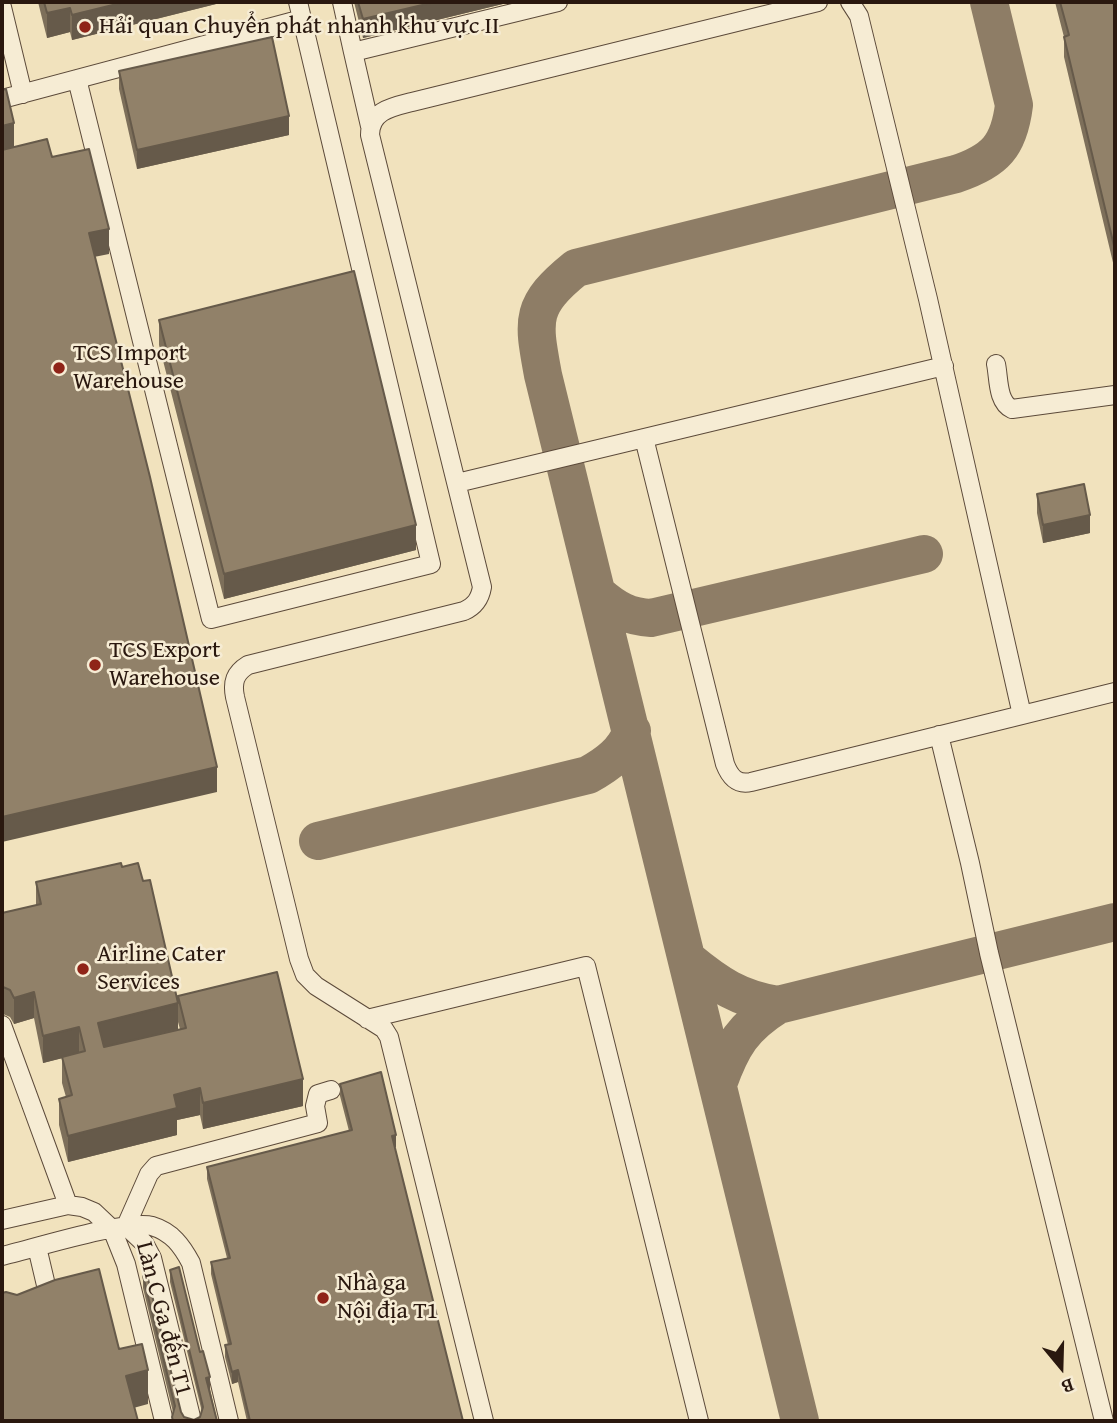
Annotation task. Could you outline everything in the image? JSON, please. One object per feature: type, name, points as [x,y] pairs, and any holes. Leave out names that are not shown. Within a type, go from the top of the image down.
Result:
[{"type":"street","points":[[342,2],[370,135],[482,587],[475,605],[464,611],[256,662],[240,670],[234,682],[235,697],[305,975],[327,994],[384,1029],[389,1037],[484,1421]]},
{"type":"street","points":[[353,52],[558,2]]},
{"type":"street","points":[[370,126],[387,108],[818,2]]},
{"type":"street","points":[[850,2],[859,16],[944,366],[1022,715]]},
{"type":"street","points":[[2,7],[23,94]]},
{"type":"street","points":[[2,99],[77,79],[300,10],[431,564],[211,619],[77,79]]},
{"type":"street","points":[[996,363],[1003,404],[1012,409],[1115,395]]},
{"type":"street","points":[[457,483],[944,366]]},
{"type":"street","points":[[644,438],[722,752],[731,777],[740,782],[751,782],[1115,692]]},
{"type":"street","points":[[939,735],[971,863],[989,953],[1104,1421]]},
{"type":"street","points":[[367,1019],[586,966],[699,1421]]},
{"type":"street","points":[[2,1026],[68,1205]]},
{"type":"street","points":[[119,1227],[156,1166],[318,1123],[318,1094],[331,1090]]},
{"type":"street","points":[[2,1220],[68,1205],[82,1207],[144,1243],[152,1258],[192,1421]]},
{"type":"street","points":[[2,1256],[119,1227],[150,1225],[167,1233],[179,1244],[191,1263],[229,1421]]},
{"type":"street","name":"Làn C Ga đến T1","points":[[119,1227],[164,1421]]},
{"type":"street","points":[[36,1312],[46,1307],[50,1298],[37,1247]]},
{"type":"building","points":[[44,2],[125,2],[72,15],[70,8],[47,13]]},
{"type":"building","points":[[358,2],[435,2],[363,19]]},
{"type":"building","points":[[1060,2],[1115,2],[1115,250],[1064,37],[1069,35]]},
{"type":"building","points":[[272,37],[289,116],[137,150],[119,71]]},
{"type":"building","points":[[6,89],[14,123],[2,126],[2,90]]},
{"type":"building","points":[[47,139],[52,157],[89,149],[109,229],[89,233],[150,477],[217,767],[2,817],[2,150]]},
{"type":"building","points":[[354,271],[416,525],[224,574],[159,320]]},
{"type":"building","points":[[1084,484],[1090,515],[1043,525],[1037,494]]},
{"type":"building","points":[[121,863],[122,867],[138,863],[143,881],[150,880],[178,1003],[98,1023],[104,1047],[186,1028],[178,996],[277,972],[303,1079],[203,1103],[200,1088],[174,1095],[177,1108],[68,1136],[59,1099],[72,1095],[62,1057],[85,1051],[79,1027],[43,1036],[34,992],[14,998],[10,990],[2,988],[2,913],[41,904],[36,882]]},
{"type":"building","name":"Nhà ga Nội địa T1","points":[[381,1072],[396,1135],[392,1136],[463,1421],[250,1421],[238,1370],[232,1372],[225,1345],[231,1344],[211,1262],[230,1258],[207,1167],[352,1130],[340,1084]]},
{"type":"building","points":[[179,1267],[200,1352],[203,1351],[210,1377],[206,1378],[217,1421],[173,1421],[172,1417],[175,1406],[143,1276],[147,1275],[181,1412],[184,1417],[194,1420],[200,1417],[203,1407],[170,1270]]},
{"type":"building","points":[[99,1269],[119,1349],[142,1344],[148,1370],[126,1376],[138,1421],[2,1421],[2,1293],[17,1295],[55,1280]]},
{"type":"taxiway","points":[[800,1421],[543,375],[537,340],[538,315],[550,293],[576,268],[956,174],[981,164],[998,150],[1004,141],[1014,105],[989,2]]},
{"type":"taxiway","points":[[599,595],[623,611],[651,618],[924,554]]},
{"type":"taxiway","points":[[318,841],[588,775],[614,757],[625,745],[632,731]]},
{"type":"taxiway","points":[[718,1084],[728,1058],[740,1038],[756,1021],[778,1005],[1115,922]]},
{"type":"taxiway","points":[[688,960],[729,989],[752,999],[778,1005]]},
{"type":"place","name":"Hải quan Chuyển phát nhanh khu vực II","points":[[85,27]]},
{"type":"place","name":"TCS Import Warehouse","points":[[59,368]]},
{"type":"place","name":"TCS Export Warehouse","points":[[95,665]]},
{"type":"place","name":"Airline Cater Services","points":[[83,969]]},
{"type":"place","name":"Nhà ga Nội địa T1","points":[[323,1298]]}]
